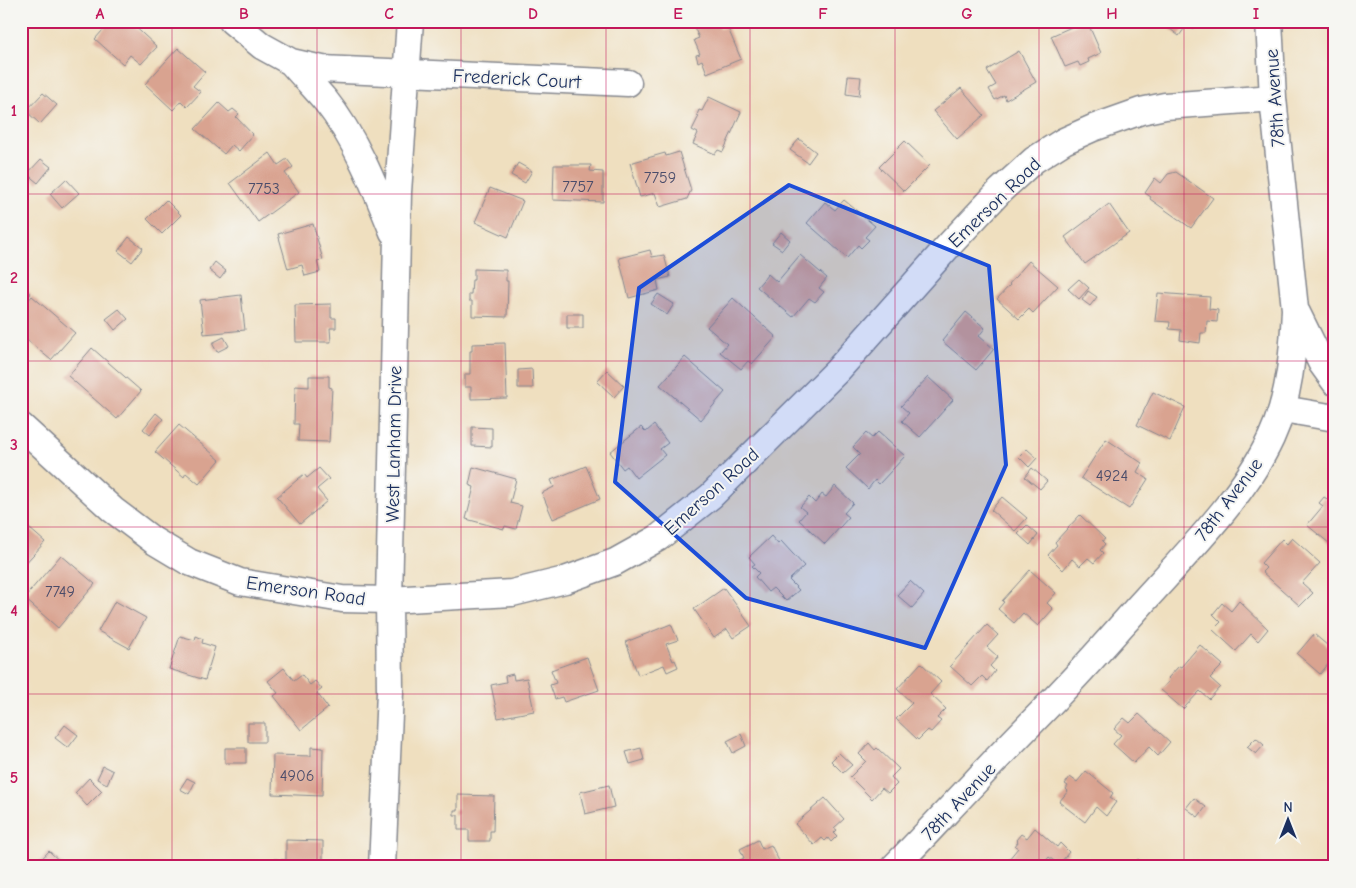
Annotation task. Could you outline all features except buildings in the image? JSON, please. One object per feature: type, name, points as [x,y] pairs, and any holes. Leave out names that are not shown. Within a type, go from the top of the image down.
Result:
[{"type":"street","points":[[232,21],[262,46],[291,62],[326,101],[366,168],[398,243]]},
{"type":"street","name":"West Lanham Drive","points":[[382,867],[390,692],[389,600],[398,192],[410,21]]},
{"type":"street","name":"78th Avenue","points":[[894,867],[1064,689],[1223,510],[1246,481],[1270,440],[1283,409],[1289,384],[1294,343],[1295,309],[1273,98],[1269,21]]},
{"type":"street","name":"Frederick Court","points":[[291,62],[322,69],[628,83]]},
{"type":"street","name":"Emerson Road","points":[[21,426],[113,510],[154,541],[189,562],[240,582],[342,599],[389,600],[512,593],[565,580],[616,562],[658,538],[711,496],[837,371],[1001,190],[1034,160],[1064,141],[1115,119],[1141,111],[1182,105],[1273,98]]},
{"type":"street","points":[[1295,309],[1322,364],[1335,382]]},
{"type":"street","points":[[1283,409],[1335,418]]},
{"type":"highlighted area","points":[[789,185],[989,266],[1006,465],[925,648],[746,598],[615,482],[639,288]]},
{"type":"tram line","points":[[1328,867],[1335,860]]}]
